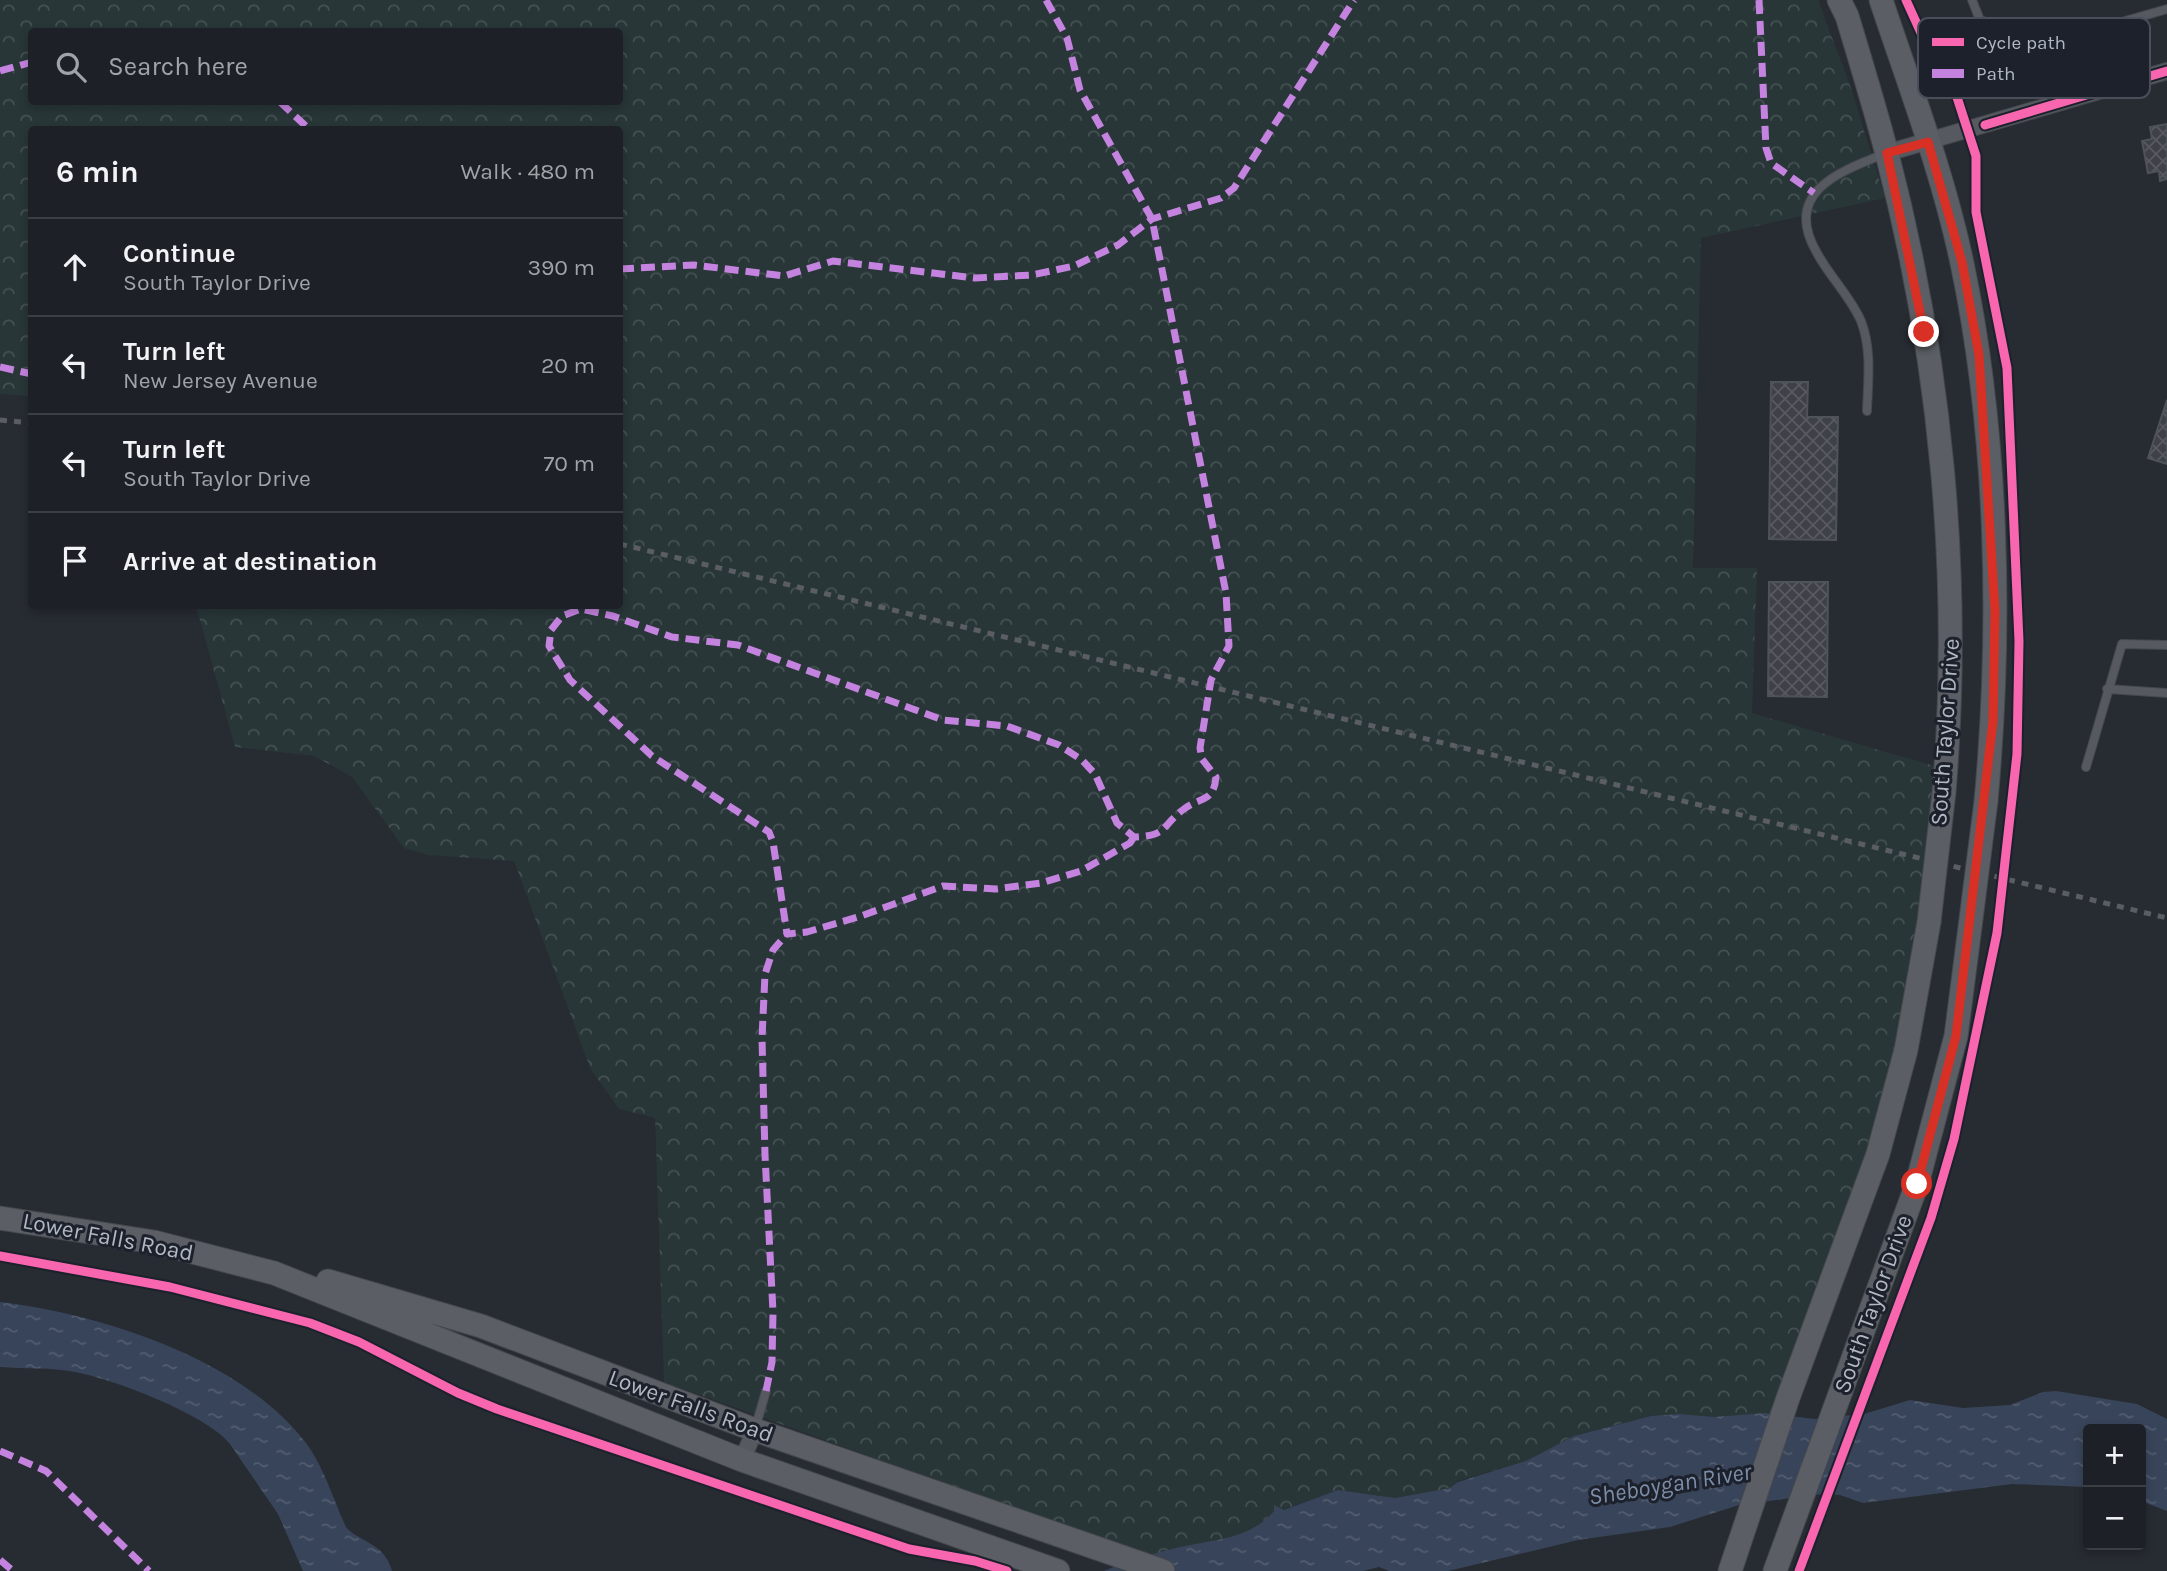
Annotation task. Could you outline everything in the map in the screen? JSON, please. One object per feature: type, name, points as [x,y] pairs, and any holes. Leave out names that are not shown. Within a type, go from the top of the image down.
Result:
[{"type":"main road","name":"South Taylor Drive","points":[[1730,1571],[1788,1398],[1878,1154],[1906,1050],[1929,922],[1951,713],[1952,608],[1944,491],[1924,332],[1887,153],[1847,16],[1839,0]]},
{"type":"main road","name":"South Taylor Drive","points":[[1775,1571],[1917,1184],[1956,1036],[1986,801],[1993,721],[1995,611],[1979,355],[1962,262],[1928,142],[1881,0]]},
{"type":"main road","name":"Lower Falls Road","points":[[0,1218],[154,1242],[320,1289],[499,1365],[742,1460],[1054,1570]]},
{"type":"main road","name":"Lower Falls Road","points":[[216,1258],[364,1289],[481,1326],[755,1430],[1163,1571]]},
{"type":"street","points":[[2150,76],[2167,71]]},
{"type":"street","points":[[1887,153],[2076,98]]},
{"type":"street","points":[[742,1460],[755,1430]]},
{"type":"lane","points":[[1972,0],[1979,18]]},
{"type":"lane","points":[[2136,18],[2167,9]]},
{"type":"lane","points":[[1867,411],[1868,354],[1861,321],[1817,253],[1807,222],[1807,207],[1814,193],[1829,178],[1887,153]]},
{"type":"lane","points":[[2086,767],[2122,644],[2167,645]]},
{"type":"lane","points":[[2108,689],[2167,692]]},
{"type":"lane","points":[[755,1430],[766,1391]]},
{"type":"green space","points":[[0,0],[1818,0],[1851,88],[1885,198],[1701,238],[1693,568],[1757,568],[1752,713],[1938,767],[1914,967],[1879,1118],[1777,1413],[1714,1417],[1680,1414],[1634,1420],[1574,1436],[1528,1460],[1458,1481],[1451,1488],[1395,1498],[1338,1490],[1283,1510],[1275,1506],[1274,1511],[1261,1522],[1232,1537],[1149,1557],[664,1382],[655,1118],[619,1109],[590,1068],[514,861],[429,855],[404,848],[352,777],[314,756],[235,747],[197,609],[623,609],[623,126],[28,126],[28,396],[0,394]]},
{"type":"water","points":[[0,1302],[82,1317],[125,1330],[167,1345],[246,1387],[279,1413],[306,1443],[323,1473],[345,1525],[383,1553],[392,1571],[303,1571],[278,1514],[230,1444],[201,1421],[180,1410],[158,1399],[92,1376],[57,1369],[0,1367]]},
{"type":"water","name":"Sheboygan River","points":[[2056,1391],[2137,1404],[2167,1419],[2167,1511],[2146,1503],[2146,1424],[2083,1424],[2083,1487],[2012,1484],[1863,1503],[1840,1495],[1822,1494],[1739,1505],[1670,1527],[1578,1540],[1448,1571],[1389,1571],[1379,1567],[1363,1571],[1104,1571],[1149,1555],[1241,1534],[1264,1521],[1274,1511],[1274,1505],[1284,1510],[1338,1490],[1395,1498],[1450,1488],[1458,1482],[1528,1460],[1574,1436],[1651,1416],[1680,1414],[1714,1417],[1765,1413],[1814,1419],[1864,1414],[1910,1400],[1963,1408],[2010,1405],[2043,1392]]},
{"type":"building","points":[[2167,124],[2167,179],[2160,181],[2159,171],[2148,173],[2142,141],[2152,139],[2150,127]]},
{"type":"building","points":[[1771,382],[1808,382],[1807,417],[1838,417],[1836,540],[1769,539]]},
{"type":"building","points":[[2167,400],[2167,464],[2148,458]]},
{"type":"building","points":[[1769,582],[1828,582],[1827,697],[1768,696]]},
{"type":"railway","points":[[0,420],[28,423]]},
{"type":"railway","points":[[623,545],[2167,918]]},
{"type":"marked path","points":[[1046,0],[1067,38],[1080,90],[1152,219],[1226,593],[1229,646],[1211,680],[1200,748],[1202,759],[1216,777],[1209,795],[1184,809],[1159,832],[1134,837],[1117,823],[1095,774],[1082,760],[1059,745],[1007,726],[943,720],[738,645],[672,637],[613,616],[581,609],[562,616],[551,630],[549,646],[570,680],[652,756],[769,832],[773,842],[787,934],[807,932],[861,916],[943,886],[996,889],[1041,883],[1081,871],[1130,843],[1134,837]]},
{"type":"marked path","points":[[623,269],[694,265],[784,276],[833,261],[975,278],[1032,275],[1074,266],[1118,245],[1152,219],[1221,198],[1234,188],[1354,0]]},
{"type":"marked path","points":[[1759,0],[1766,148],[1771,163],[1814,193]]},
{"type":"marked path","points":[[0,71],[28,63]]},
{"type":"marked path","points":[[283,105],[306,126]]},
{"type":"marked path","points":[[0,367],[28,373]]},
{"type":"marked path","points":[[766,1391],[772,1362],[773,1312],[762,1038],[765,974],[773,950],[787,934]]},
{"type":"marked path","points":[[0,1451],[46,1471],[149,1571]]},
{"type":"marked path","points":[[0,1560],[13,1571]]},
{"type":"cycle path","points":[[1906,0],[1918,26]]},
{"type":"cycle path","points":[[2150,76],[2167,71]]},
{"type":"cycle path","points":[[1799,1571],[1931,1218],[1954,1139],[1997,933],[2017,754],[2019,641],[2007,368],[1976,212],[1976,156],[1957,98]]},
{"type":"cycle path","points":[[1985,125],[2076,98]]},
{"type":"cycle path","points":[[0,1256],[170,1287],[310,1323],[359,1342],[458,1393],[497,1409],[909,1549],[975,1561],[1007,1571]]},
{"type":"route","points":[[1917,1184],[1956,1036],[1986,801],[1993,721],[1995,611],[1979,355],[1962,262],[1942,182],[1928,142],[1887,153],[1924,332]]}]
